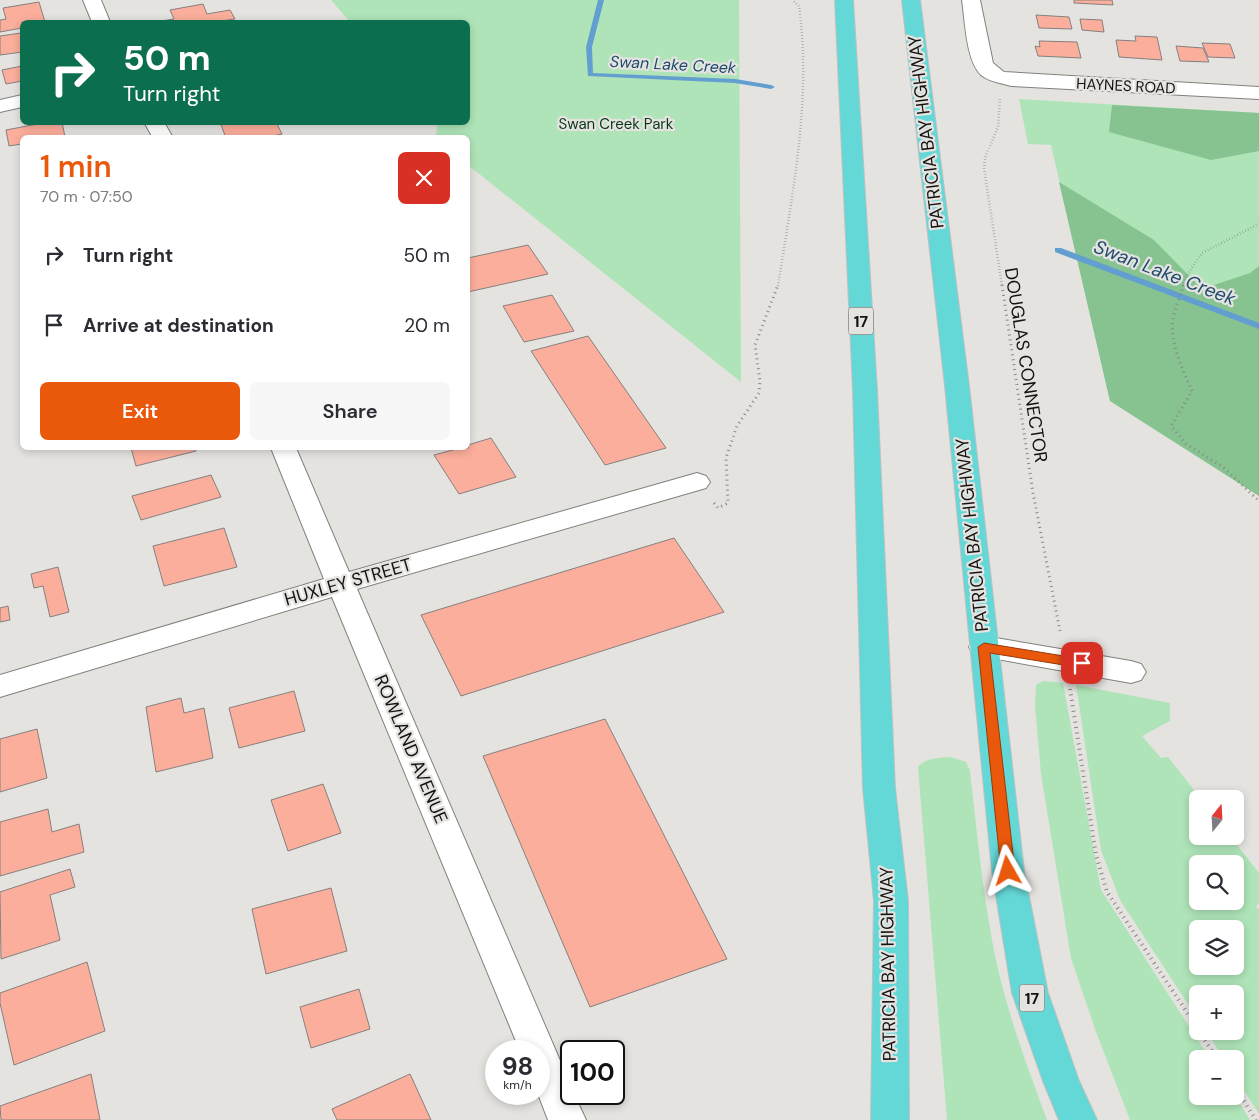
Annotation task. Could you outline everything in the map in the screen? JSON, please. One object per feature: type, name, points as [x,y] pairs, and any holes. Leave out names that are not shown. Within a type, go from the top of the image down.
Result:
[{"type":"highway","name":"PATRICIA BAY HIGHWAY","points":[[844,0],[865,390],[879,788],[891,901],[890,1120]]},
{"type":"highway","name":"PATRICIA BAY HIGHWAY","points":[[910,0],[957,386],[1008,871],[1030,993],[1061,1081],[1078,1120]]},
{"type":"highway","points":[[874,1120],[891,901]]},
{"type":"street","points":[[92,0],[100,20]]},
{"type":"street","points":[[972,0],[986,69],[994,75]]},
{"type":"street","name":"HAYNES ROAD","points":[[994,75],[1010,80],[1259,93]]},
{"type":"street","points":[[0,106],[20,101]]},
{"type":"street","name":"ROWLAND AVENUE","points":[[284,450],[533,1040]]},
{"type":"street","name":"HUXLEY STREET","points":[[0,686],[341,584],[697,482]]},
{"type":"street","points":[[984,647],[1131,672]]},
{"type":"street","name":"ROWLAND AVENUE","points":[[550,1080],[567,1120]]},
{"type":"path","points":[[697,482],[718,508],[728,503],[730,494],[726,460],[729,444],[738,422],[759,394],[760,371],[753,353],[778,286],[785,233],[795,188],[800,134],[802,27],[799,6],[792,0]]},
{"type":"path","name":"DOUGLAS CONNECTOR","points":[[994,75],[1000,86],[1000,118],[984,168],[1033,493],[1065,660],[1096,855],[1108,892],[1189,1016]]},
{"type":"path","points":[[1259,224],[1202,253],[1188,275],[1172,318],[1172,330],[1182,369],[1192,392],[1188,401],[1172,419],[1171,426],[1186,444],[1223,467],[1259,502]]},
{"type":"path","points":[[1244,1101],[1256,1120]]},
{"type":"green space","name":"Swan Creek Park","points":[[331,0],[739,0],[741,382],[470,167],[470,135],[436,135],[437,125],[470,125],[470,20],[348,20]]},
{"type":"green space","points":[[1019,99],[1259,113],[1259,496],[1110,401],[1051,145],[1028,144]]},
{"type":"green space","points":[[1112,105],[1259,113],[1259,151],[1211,160],[1109,132]]},
{"type":"green space","points":[[1059,182],[1154,240],[1202,289],[1250,273],[1259,266],[1259,496],[1110,401]]},
{"type":"green space","points":[[1043,681],[1063,683],[1101,890],[1189,1026],[1189,1040],[1198,1040],[1204,1050],[1189,1050],[1189,1105],[1241,1105],[1250,1120],[1130,1120],[1096,1032],[1071,958],[1041,774],[1035,706],[1036,685]]},
{"type":"green space","points":[[1076,685],[1170,703],[1170,721],[1142,736],[1161,758],[1168,757],[1194,790],[1189,790],[1189,845],[1237,845],[1259,873],[1259,904],[1256,906],[1259,910],[1259,1114],[1244,1090],[1244,1050],[1218,1050],[1212,1040],[1244,1040],[1244,985],[1189,985],[1189,1006],[1120,900],[1101,850]]},
{"type":"green space","points":[[951,757],[966,762],[970,771],[984,887],[995,956],[1011,1018],[1047,1120],[947,1120],[918,767],[928,760]]},
{"type":"building","points":[[1074,0],[1112,0],[1113,5],[1074,3]]},
{"type":"building","points":[[39,2],[44,20],[20,20],[20,28],[0,32],[0,20],[6,19],[3,8]]},
{"type":"building","points":[[203,4],[207,14],[230,10],[235,19],[167,20],[174,19],[170,10]]},
{"type":"building","points":[[1036,15],[1069,17],[1072,29],[1039,28]]},
{"type":"building","points":[[1080,19],[1102,20],[1104,32],[1082,30]]},
{"type":"building","points":[[20,33],[20,52],[0,55],[0,36]]},
{"type":"building","points":[[1135,36],[1157,37],[1162,60],[1119,57],[1116,40],[1136,41]]},
{"type":"building","points":[[1039,41],[1077,42],[1081,58],[1038,56],[1035,46],[1040,47]]},
{"type":"building","points":[[1202,43],[1230,44],[1235,58],[1208,57]]},
{"type":"building","points":[[1176,46],[1203,48],[1209,62],[1180,61]]},
{"type":"building","points":[[20,66],[20,81],[6,84],[2,70]]},
{"type":"building","points":[[32,125],[63,125],[65,135],[20,135],[20,144],[9,146],[6,130]]},
{"type":"building","points":[[221,125],[278,125],[282,134],[278,135],[225,135]]},
{"type":"building","points":[[528,245],[548,274],[470,292],[470,258]]},
{"type":"building","points":[[552,295],[574,331],[524,342],[503,306]]},
{"type":"building","points":[[588,336],[666,448],[605,465],[531,351]]},
{"type":"building","points":[[491,438],[516,477],[459,494],[434,455],[453,450],[470,450],[470,444]]},
{"type":"building","points":[[132,450],[196,451],[136,466]]},
{"type":"building","points":[[211,475],[221,497],[141,520],[132,496]]},
{"type":"building","points":[[224,528],[237,567],[164,586],[153,546]]},
{"type":"building","points":[[674,538],[724,612],[461,696],[421,615]]},
{"type":"building","points":[[58,567],[69,612],[50,617],[43,586],[34,588],[31,574]]},
{"type":"building","points":[[8,606],[10,620],[0,622],[0,608]]},
{"type":"building","points":[[294,691],[305,731],[239,748],[229,708]]},
{"type":"building","points":[[181,698],[184,713],[204,708],[213,758],[156,772],[146,707]]},
{"type":"building","points":[[605,719],[727,959],[590,1007],[483,756]]},
{"type":"building","points":[[37,729],[47,778],[0,792],[0,739]]},
{"type":"building","points":[[323,784],[341,833],[288,851],[271,800]]},
{"type":"building","points":[[48,809],[52,832],[79,824],[84,852],[0,876],[0,822]]},
{"type":"building","points":[[70,869],[75,887],[50,895],[60,940],[1,959],[0,892]]},
{"type":"building","points":[[331,888],[347,951],[266,974],[252,909]]},
{"type":"building","points":[[87,962],[105,1031],[14,1065],[0,1003],[0,993]]},
{"type":"building","points":[[359,989],[370,1029],[311,1048],[300,1007]]},
{"type":"building","points":[[91,1074],[100,1120],[1,1120],[0,1106]]},
{"type":"building","points":[[410,1074],[431,1120],[337,1120],[332,1109]]},
{"type":"waterway","name":"Swan Lake Creek","points":[[601,0],[589,47],[590,75],[735,81],[771,87]]},
{"type":"waterway","name":"Swan Lake Creek","points":[[1058,250],[1259,326]]},
{"type":"route","points":[[1008,871],[984,647],[1082,663]]}]
